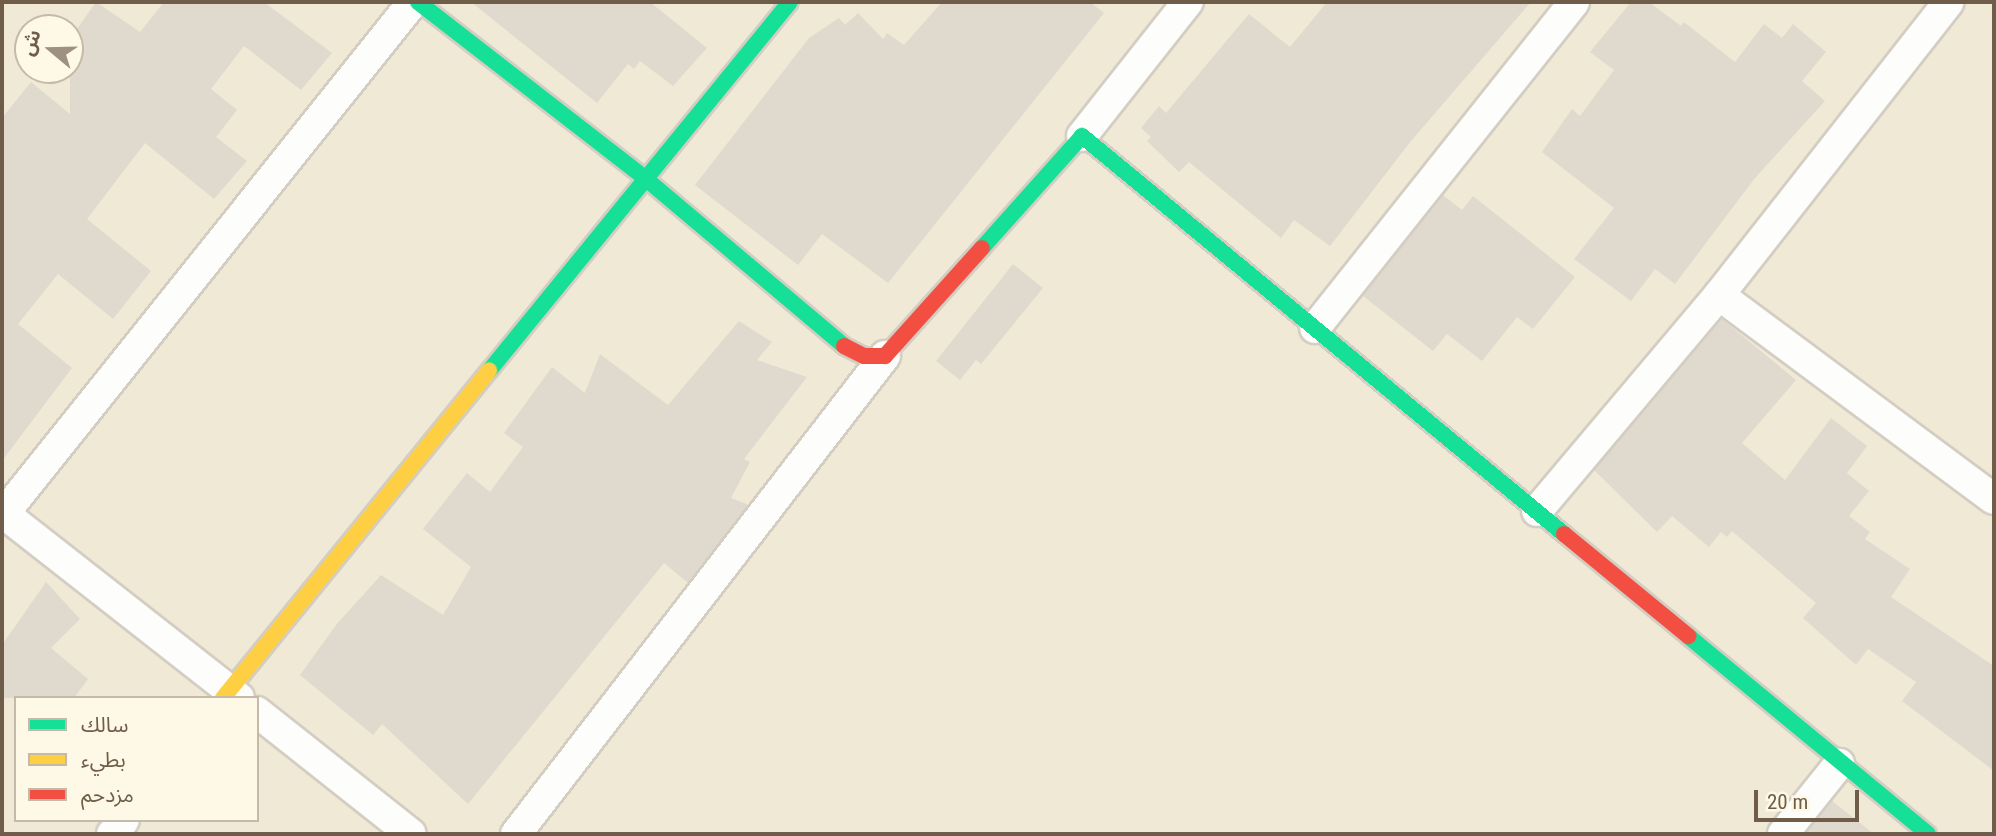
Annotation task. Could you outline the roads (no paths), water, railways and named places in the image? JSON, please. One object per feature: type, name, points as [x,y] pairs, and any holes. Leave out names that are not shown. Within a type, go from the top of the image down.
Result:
[{"type":"street","points":[[790,2],[646,179],[231,695],[2,514],[415,2],[646,179],[843,345],[864,356],[885,356]]},
{"type":"street","points":[[516,834],[885,356],[1082,136],[1188,2]]},
{"type":"street","points":[[1315,328],[1574,2]]},
{"type":"street","points":[[1537,511],[1719,295],[1949,2]]},
{"type":"street","points":[[1082,136],[1839,764],[1928,834]]},
{"type":"street","points":[[1719,295],[1994,499]]},
{"type":"street","points":[[259,714],[411,834]]},
{"type":"street","points":[[1783,834],[1839,764]]}]
